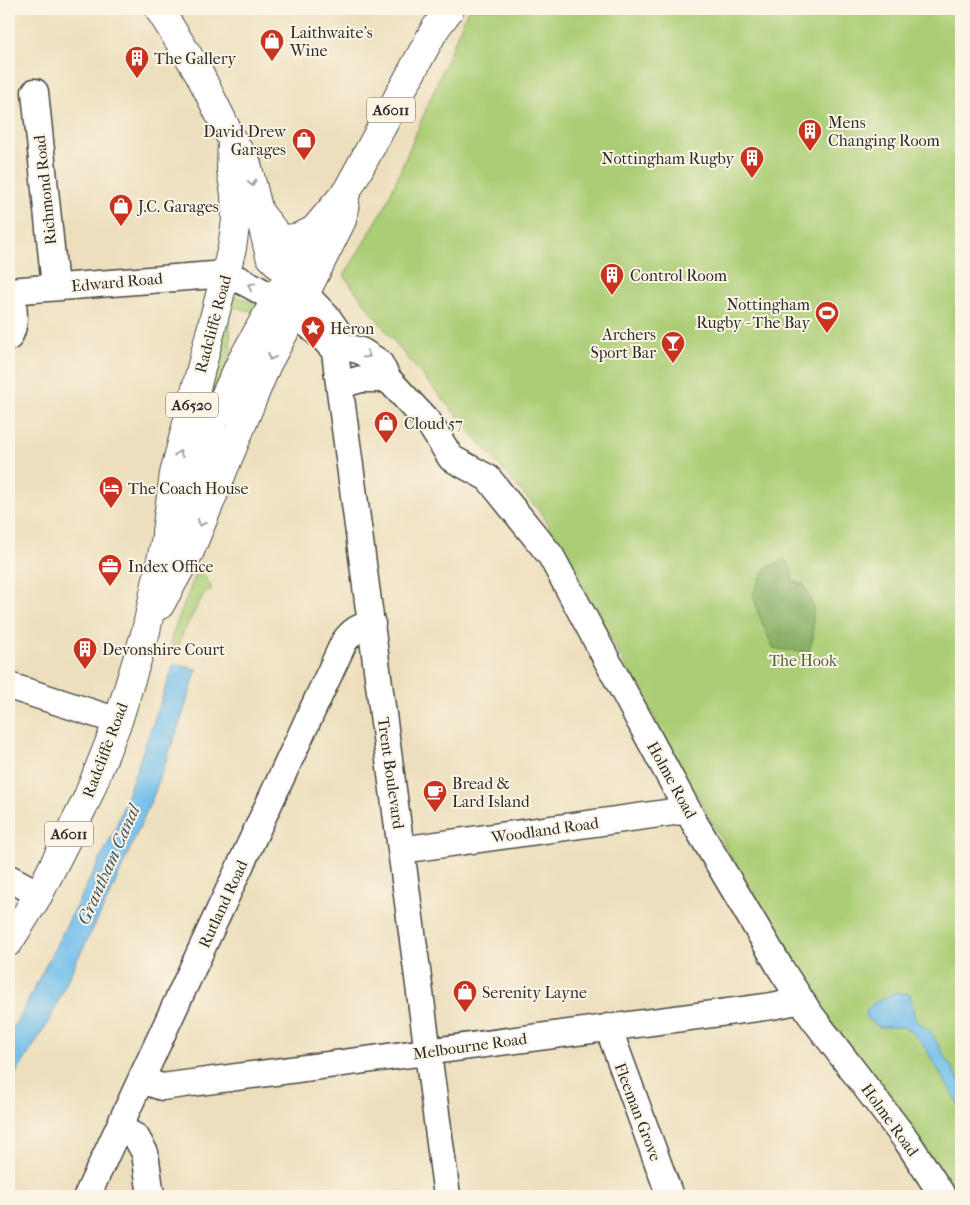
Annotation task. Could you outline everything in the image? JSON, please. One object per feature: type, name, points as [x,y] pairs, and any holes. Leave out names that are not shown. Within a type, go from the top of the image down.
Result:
[{"type":"main road","name":"Radcliffe Road","points":[[158,9],[199,73],[232,140],[247,164],[270,256],[297,284]]},
{"type":"main road","name":"A6011","points":[[297,284],[314,230],[347,191],[435,29],[450,9]]},
{"type":"main road","name":"Radcliffe Road","points":[[9,942],[39,894],[86,801],[118,721],[146,631],[166,537],[174,474],[232,248],[236,220],[235,194],[231,170],[232,140]]},
{"type":"main road","name":"A6011","points":[[297,284],[342,220],[347,191]]},
{"type":"main road","name":"Radcliffe Road","points":[[258,210],[279,237],[288,239],[299,238],[314,230]]},
{"type":"main road","name":"Radcliffe Road","points":[[166,537],[190,488],[213,421],[241,362],[297,284]]},
{"type":"main road","name":"Radcliffe Road","points":[[146,631],[190,550],[267,364],[297,284]]},
{"type":"street","name":"Richmond Road","points":[[35,92],[55,287]]},
{"type":"street","name":"Edward Road","points":[[10,291],[226,274]]},
{"type":"street","points":[[226,274],[240,280],[297,284]]},
{"type":"street","name":"Trent Boulevard","points":[[297,284],[338,331],[335,350],[447,1196]]},
{"type":"street","points":[[9,337],[13,330],[14,321],[10,291]]},
{"type":"street","name":"Holme Road","points":[[335,350],[350,348],[361,351],[379,362],[388,379],[429,423],[451,458],[488,478],[551,556],[688,810],[758,932],[799,998],[907,1141],[943,1196]]},
{"type":"street","points":[[340,385],[361,379],[388,379]]},
{"type":"street","name":"Rutland Road","points":[[87,1196],[344,642],[350,633],[360,626],[372,624]]},
{"type":"street","points":[[9,686],[118,721]]},
{"type":"street","name":"Woodland Road","points":[[402,850],[688,810]]},
{"type":"street","points":[[9,878],[39,894]]},
{"type":"street","name":"Melbourne Road","points":[[141,1080],[162,1087],[772,1006],[792,1002],[799,998]]},
{"type":"street","name":"Fleeman Grove","points":[[608,1028],[670,1196]]},
{"type":"street","points":[[119,1128],[136,1137],[146,1153],[151,1196]]},
{"type":"green space","name":"The Hook","points":[[468,9],[961,9],[961,1196],[953,1196],[864,1072],[776,939],[541,512],[400,349],[344,276],[386,205]]},
{"type":"green space","points":[[233,296],[256,302],[254,312],[231,306]]},
{"type":"green space","points":[[223,322],[230,324],[231,361],[209,406],[202,404]]},
{"type":"green space","points":[[784,560],[791,567],[793,581],[804,585],[813,606],[813,637],[809,652],[774,649],[758,613],[753,593],[766,568]]},
{"type":"green space","points":[[200,563],[203,574],[212,589],[202,597],[174,653],[171,638]]},
{"type":"water","name":"Grantham Canal","points":[[174,664],[197,669],[154,794],[110,895],[50,1019],[9,1082],[9,1033],[19,1018],[114,832]]},
{"type":"water","points":[[895,992],[910,994],[915,1019],[932,1034],[961,1083],[961,1108],[922,1043],[911,1032],[903,1027],[879,1027],[866,1018],[872,1005]]},
{"type":"place","name":"Laithwaite's Wine","points":[[272,62]]},
{"type":"place","name":"The Gallery","points":[[137,79]]},
{"type":"place","name":"Mens Changing Room","points":[[810,152]]},
{"type":"place","name":"David Drew Garages","points":[[304,161]]},
{"type":"place","name":"Nottingham Rugby","points":[[752,179]]},
{"type":"place","name":"J.C. Garages","points":[[121,227]]},
{"type":"place","name":"Control Room","points":[[612,296]]},
{"type":"place","name":"Nottingham Rugby - The Bay","points":[[827,334]]},
{"type":"place","name":"Heron","points":[[313,349]]},
{"type":"place","name":"Archers Sport Bar","points":[[673,364]]},
{"type":"place","name":"Cloud 57","points":[[386,444]]},
{"type":"place","name":"The Coach House","points":[[111,509]]},
{"type":"place","name":"Index Office","points":[[110,587]]},
{"type":"place","name":"Devonshire Court","points":[[85,670]]},
{"type":"place","name":"Bread & Lard Island","points":[[435,813]]},
{"type":"place","name":"Serenity Layne","points":[[465,1013]]}]
